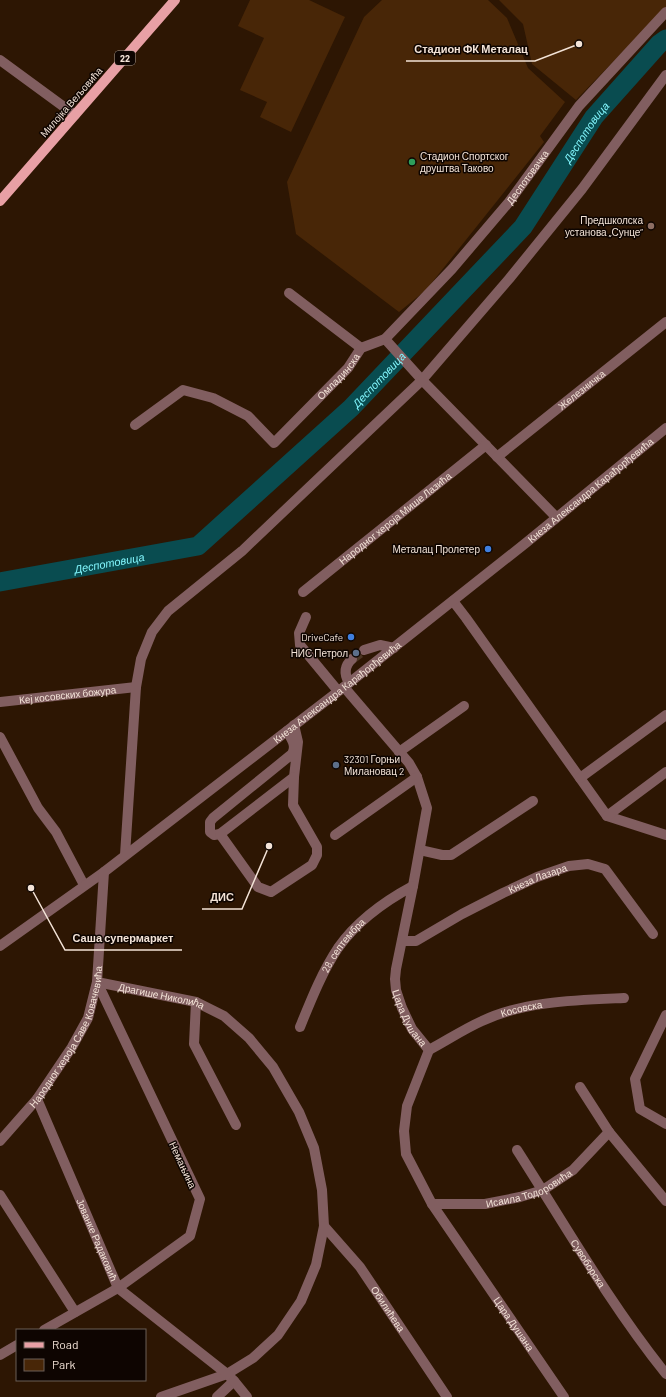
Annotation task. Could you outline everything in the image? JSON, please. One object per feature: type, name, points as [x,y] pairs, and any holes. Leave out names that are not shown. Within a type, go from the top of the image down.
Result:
[{"type":"main road","name":"Милојка Вељовића","points":[[0,201],[175,0]]},
{"type":"street","name":"Деспотовачка","points":[[387,342],[509,202],[579,106],[666,12]]},
{"type":"street","points":[[0,60],[75,115]]},
{"type":"street","points":[[124,855],[136,687],[141,659],[152,632],[168,611],[242,551],[422,380],[509,279],[582,189],[666,75]]},
{"type":"street","points":[[289,293],[361,348]]},
{"type":"street","name":"Железничка","points":[[497,457],[666,322]]},
{"type":"street","points":[[387,342],[422,380],[556,517]]},
{"type":"street","name":"Омладинска","points":[[135,425],[183,390],[213,398],[248,416],[274,443],[348,368],[361,348],[387,342]]},
{"type":"street","name":"Кнеза Александра Карађорђевића","points":[[0,946],[104,872],[124,855],[344,687],[453,601],[666,428]]},
{"type":"street","name":"Народног хероја Мише Лазића","points":[[303,592],[486,444]]},
{"type":"street","points":[[453,601],[608,816],[666,834]]},
{"type":"street","name":"Цара Душана","points":[[306,617],[299,633],[300,645],[344,687],[409,763],[418,777],[427,808],[396,969],[396,990],[402,1008],[412,1029],[429,1050],[407,1106],[404,1131],[406,1154],[432,1204],[564,1397]]},
{"type":"street","points":[[364,650],[374,645],[394,648]]},
{"type":"street","points":[[344,687],[347,664],[352,659]]},
{"type":"street","name":"Кеј косовских божура","points":[[0,702],[136,687]]},
{"type":"street","points":[[400,752],[464,706]]},
{"type":"street","points":[[580,778],[666,714]]},
{"type":"street","points":[[290,728],[294,745],[292,754],[213,818],[210,822],[210,832],[214,835],[220,834],[294,777]]},
{"type":"street","points":[[220,834],[258,887],[265,891],[271,892],[312,865],[317,855],[317,847],[294,805],[294,777],[298,742],[290,728]]},
{"type":"street","points":[[0,737],[38,808],[56,832],[84,885]]},
{"type":"street","points":[[608,816],[666,772]]},
{"type":"street","points":[[335,836],[418,777]]},
{"type":"street","points":[[420,850],[442,856],[451,855],[533,801]]},
{"type":"street","name":"Кнеза Лазара","points":[[402,941],[416,941],[462,914],[537,878],[569,866],[588,864],[605,869],[653,934]]},
{"type":"street","name":"Народног хероја Саве Ковачевића","points":[[0,1141],[37,1099],[72,1047],[88,1018],[97,982],[104,872]]},
{"type":"street","name":"28. септембра","points":[[300,1027],[316,987],[338,948],[353,930],[370,914],[391,898],[413,886]]},
{"type":"street","name":"Драгише Николића","points":[[97,982],[196,1002],[224,1016],[249,1038],[273,1067],[299,1112],[314,1148],[322,1190],[324,1226],[316,1265],[301,1301],[278,1336],[231,1377]]},
{"type":"street","name":"Немањина","points":[[46,1329],[118,1288],[190,1236],[200,1199],[97,982]]},
{"type":"street","name":"Косовска","points":[[429,1050],[483,1020],[510,1011],[562,1002],[624,998]]},
{"type":"street","points":[[196,1002],[194,1044],[236,1125]]},
{"type":"street","points":[[666,1015],[636,1079],[640,1109],[666,1124]]},
{"type":"street","points":[[580,1087],[609,1132],[666,1201]]},
{"type":"street","name":"Јованке Радаковић","points":[[37,1099],[118,1288],[231,1377],[247,1397]]},
{"type":"street","name":"Исаила Тодоровића","points":[[432,1204],[485,1204],[520,1197],[543,1190],[573,1170],[609,1132]]},
{"type":"street","name":"Сувоборска","points":[[517,1150],[594,1272],[646,1349],[666,1374]]},
{"type":"street","points":[[0,1195],[75,1312]]},
{"type":"street","name":"Обилићева","points":[[324,1226],[360,1268],[446,1397]]},
{"type":"street","points":[[0,1355],[16,1346]]},
{"type":"street","points":[[161,1397],[231,1377]]},
{"type":"street","points":[[217,1397],[231,1377]]},
{"type":"green space","points":[[250,0],[309,0],[345,17],[291,132],[260,117],[267,102],[240,90],[264,38],[238,26]]},
{"type":"green space","name":"Стадион Спортског друштва Таково","points":[[382,0],[488,0],[507,18],[528,68],[565,102],[540,136],[544,142],[426,290],[399,312],[296,234],[287,182],[364,17]]},
{"type":"green space","points":[[499,0],[666,0],[666,7],[576,100],[532,64],[523,24]]},
{"type":"waterway","name":"Деспотовица","points":[[0,582],[198,546],[351,408],[523,227],[594,117],[659,44],[666,39]]},
{"type":"tunnel","points":[[352,659],[364,650]]},
{"type":"place","name":"Стадион ФК Металац","points":[[579,44]]},
{"type":"place","name":"Стадион Спортског друштва Таково","points":[[412,162]]},
{"type":"place","name":"Предшколска установа „Сунце”","points":[[651,226]]},
{"type":"place","name":"Металац Пролетер","points":[[488,549]]},
{"type":"place","name":"DriveCafe","points":[[351,637]]},
{"type":"place","name":"НИС Петрол","points":[[356,653]]},
{"type":"place","name":"32301 Горњи Милановац 2","points":[[336,765]]},
{"type":"place","name":"ДИС","points":[[269,846]]},
{"type":"place","name":"Саша супермаркет","points":[[31,888]]}]
